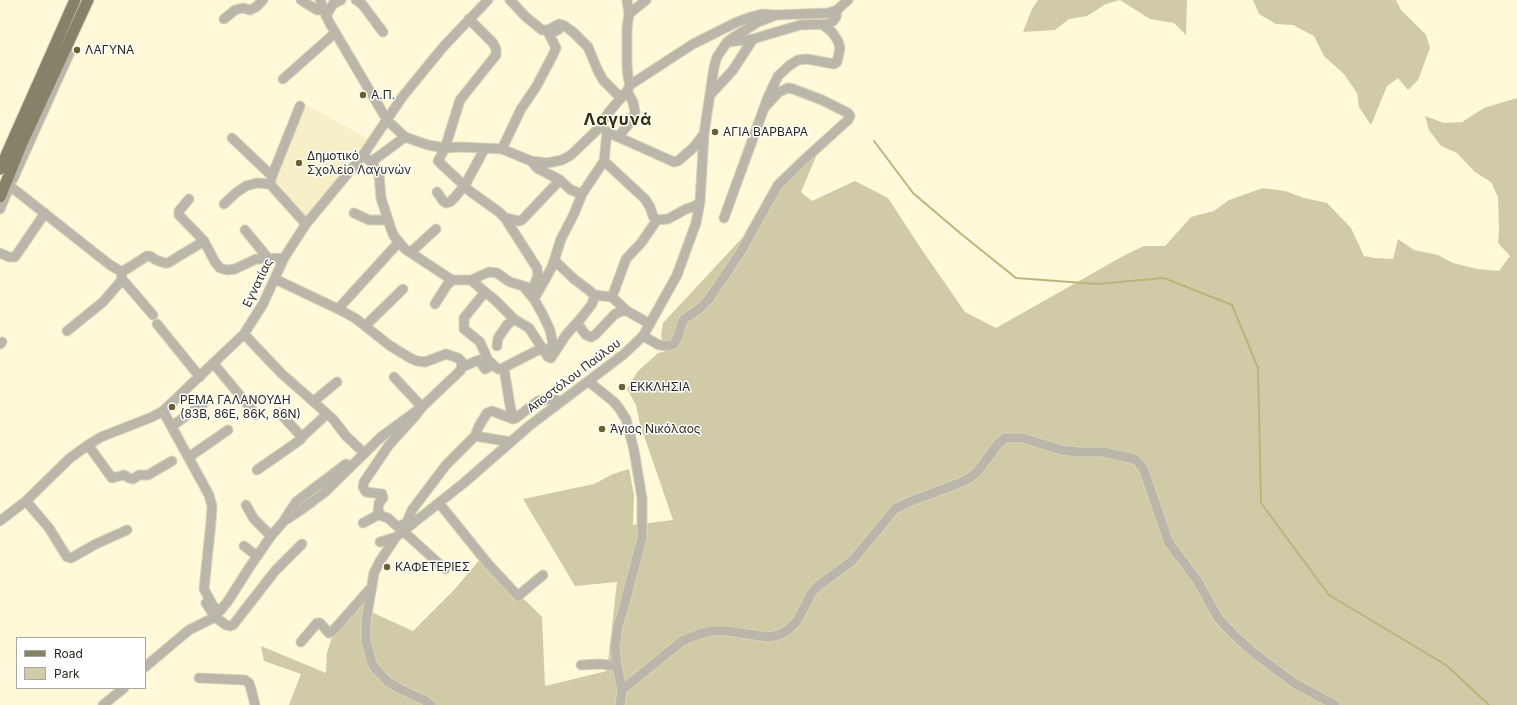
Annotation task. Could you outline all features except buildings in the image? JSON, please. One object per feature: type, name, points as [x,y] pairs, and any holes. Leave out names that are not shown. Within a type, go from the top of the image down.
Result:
[{"type":"main road","points":[[0,169],[75,0]]},
{"type":"main road","points":[[0,197],[22,143],[88,0]]},
{"type":"street","points":[[0,209],[93,0]]},
{"type":"street","points":[[224,18],[235,10],[242,8],[250,10],[256,7],[263,0]]},
{"type":"street","points":[[301,0],[324,13]]},
{"type":"street","points":[[320,0],[324,13],[335,33],[387,120],[405,137],[423,144],[445,148],[502,149],[531,161],[547,163],[562,160],[604,129]]},
{"type":"street","points":[[324,13],[333,4],[341,0]]},
{"type":"street","points":[[356,0],[362,4],[383,32]]},
{"type":"street","name":"Εγνατίας","points":[[0,521],[26,501],[70,458],[88,445],[101,437],[152,417],[163,411],[244,334],[263,304],[284,258],[306,224],[362,154],[407,91],[444,46],[488,0]]},
{"type":"street","points":[[510,0],[538,28],[549,32]]},
{"type":"street","points":[[626,91],[628,78],[627,28],[629,14],[627,0]]},
{"type":"street","points":[[629,14],[646,0]]},
{"type":"street","points":[[534,299],[554,260],[561,239],[574,214],[582,194],[604,161],[604,129],[609,112],[626,91],[693,44],[737,22],[762,14],[776,15],[828,13],[840,4]]},
{"type":"street","points":[[727,42],[753,38],[800,25],[833,22],[840,4]]},
{"type":"street","name":"Αποστόλου Παύλου","points":[[431,705],[388,682],[374,667],[368,650],[366,635],[367,609],[374,573],[380,561],[404,529],[439,503],[560,401],[624,354],[643,336],[677,275],[696,223],[700,202],[704,134],[714,67],[717,57],[727,42],[758,22],[776,15]]},
{"type":"street","points":[[469,19],[493,43],[496,49],[496,55],[460,100],[445,148],[438,161],[471,192],[505,218],[537,268],[546,276]]},
{"type":"street","points":[[549,32],[559,24],[567,27],[588,48],[603,80],[626,91],[633,102],[635,112],[633,119],[618,137]]},
{"type":"street","points":[[724,218],[764,108],[778,76],[798,60],[807,59],[834,64],[837,62],[840,48],[838,41],[832,32],[822,24]]},
{"type":"street","points":[[502,149],[521,109],[536,87],[555,51],[556,48],[549,32]]},
{"type":"street","points":[[283,79],[335,33]]},
{"type":"street","points":[[710,95],[733,70],[753,38]]},
{"type":"street","points":[[643,336],[659,345],[668,346],[674,344],[684,319],[698,310],[709,299],[740,253],[778,186],[848,120],[850,116],[848,113],[817,97],[788,88],[779,92],[764,108]]},
{"type":"street","points":[[271,180],[300,106]]},
{"type":"street","points":[[604,129],[618,137],[674,162],[678,161],[693,148],[704,134]]},
{"type":"street","points":[[371,162],[405,137]]},
{"type":"street","points":[[232,138],[271,180],[306,224]]},
{"type":"street","points":[[437,192],[443,201],[446,203],[450,202],[465,185],[485,148]]},
{"type":"street","points":[[362,154],[371,162],[379,174],[381,198],[394,236],[398,243],[452,280],[471,280],[489,272],[496,273],[510,282],[530,288],[534,286],[538,275],[537,268]]},
{"type":"street","points":[[531,161],[537,168],[560,180],[571,190],[582,194]]},
{"type":"street","points":[[604,161],[645,199],[653,216],[657,220]]},
{"type":"street","points":[[224,204],[246,186],[271,180]]},
{"type":"street","points":[[505,218],[519,221],[522,220],[560,180]]},
{"type":"street","points":[[10,186],[46,213],[122,275],[154,315]]},
{"type":"street","points":[[189,199],[179,211],[179,215],[204,241],[215,262],[220,268],[235,270],[256,259],[284,258]]},
{"type":"street","points":[[612,297],[626,259],[641,243],[657,220],[668,218],[695,206],[700,202]]},
{"type":"street","points":[[0,253],[9,257],[14,257],[46,213]]},
{"type":"street","points":[[354,213],[370,220],[388,220]]},
{"type":"street","points":[[411,252],[436,229]]},
{"type":"street","points":[[246,230],[268,258]]},
{"type":"street","points":[[68,331],[103,302],[122,275],[147,256],[168,263],[204,241]]},
{"type":"street","points":[[338,309],[398,243]]},
{"type":"street","points":[[554,260],[594,295],[612,297],[627,311],[650,324]]},
{"type":"street","points":[[275,278],[355,318],[389,345],[410,358],[425,362],[446,354],[458,358],[462,362],[462,367]]},
{"type":"street","points":[[435,304],[452,280]]},
{"type":"street","points":[[471,280],[495,300],[514,319],[529,328],[542,349],[548,357],[551,358],[566,335],[592,304],[594,295]]},
{"type":"street","points":[[485,292],[464,318],[464,329],[480,342],[488,360],[493,365],[498,369],[504,369],[521,358],[542,349],[552,348],[552,338],[543,315],[534,299],[522,285]]},
{"type":"street","points":[[365,326],[403,289]]},
{"type":"street","points":[[577,323],[586,335],[591,337],[595,335],[615,314],[622,311],[627,311]]},
{"type":"street","points":[[497,346],[498,338],[507,325],[514,319]]},
{"type":"street","points":[[157,324],[200,377]]},
{"type":"street","points":[[244,334],[281,373],[314,401],[362,450]]},
{"type":"street","points":[[483,351],[476,356],[485,369],[493,365]]},
{"type":"street","points":[[284,521],[325,492],[372,446],[422,407],[461,370],[462,367],[479,360]]},
{"type":"street","points":[[214,364],[256,415]]},
{"type":"street","points":[[504,369],[511,411],[516,418]]},
{"type":"street","points":[[394,377],[422,407]]},
{"type":"street","points":[[588,381],[614,402],[626,419],[634,450],[642,498],[642,538],[618,626],[615,647],[622,690],[620,705]]},
{"type":"street","points":[[314,401],[337,382]]},
{"type":"street","points":[[380,542],[404,529],[412,510],[436,477],[455,455],[475,436],[487,413],[492,411],[513,419],[538,401],[550,399],[560,401]]},
{"type":"street","points":[[172,426],[204,403]]},
{"type":"street","points":[[382,516],[378,512],[379,503],[383,498],[382,494],[366,492],[363,487],[364,482],[389,445],[422,407]]},
{"type":"street","points":[[163,411],[209,495],[212,506],[204,589],[217,614],[226,625],[233,625],[275,571],[302,544]]},
{"type":"street","points":[[280,413],[300,435],[303,436]]},
{"type":"street","points":[[257,470],[300,440],[326,414]]},
{"type":"street","points":[[189,457],[228,430]]},
{"type":"street","points":[[475,436],[511,442]]},
{"type":"street","points":[[622,690],[682,641],[699,634],[712,631],[728,631],[767,637],[779,635],[788,630],[797,621],[815,589],[852,561],[895,510],[909,502],[970,478],[978,471],[998,444],[1005,438],[1023,438],[1061,450],[1103,452],[1135,459],[1144,468],[1169,543],[1197,580],[1218,618],[1250,648],[1294,683],[1335,705]]},
{"type":"street","points":[[88,445],[112,478],[124,474],[130,478],[138,475],[148,475],[172,461]]},
{"type":"street","points":[[146,666],[189,630],[217,614],[228,601],[257,556],[284,521],[296,502],[362,450],[372,446]]},
{"type":"street","points":[[26,501],[49,528],[67,557],[71,558],[96,544],[127,530]]},
{"type":"street","points":[[439,503],[489,565],[518,596],[543,575]]},
{"type":"street","points":[[246,505],[254,519],[271,536]]},
{"type":"street","points":[[363,523],[374,517],[382,516],[388,518],[396,526],[404,529],[445,569]]},
{"type":"street","points":[[244,546],[257,556]]},
{"type":"street","points":[[301,642],[317,623],[320,623],[329,633],[332,632],[371,588]]},
{"type":"street","points":[[581,665],[599,664],[617,666]]},
{"type":"street","points":[[199,678],[244,680],[249,683],[252,689],[255,705]]},
{"type":"street","points":[[103,705],[123,689]]},
{"type":"street","points":[[112,705],[123,689]]},
{"type":"shaded area","points":[[304,103],[370,140],[309,218],[272,184]]},
{"type":"green space","points":[[1038,0],[1120,0],[1106,4],[1087,16],[1069,19],[1055,30],[1023,32],[1032,9]]},
{"type":"green space","points":[[1120,0],[1187,0],[1186,35],[1174,23],[1150,19]]},
{"type":"green space","points":[[1253,0],[1396,0],[1401,10],[1426,35],[1430,48],[1418,80],[1408,90],[1398,78],[1387,86],[1371,125],[1359,107],[1357,93],[1344,74],[1324,56],[1314,36],[1293,25],[1276,24],[1259,14]]},
{"type":"green space","points":[[1517,98],[1517,705],[289,705],[301,674],[264,661],[261,646],[326,673],[327,653],[336,624],[368,586],[378,586],[371,612],[413,631],[454,590],[482,557],[542,617],[545,686],[607,671],[617,582],[575,586],[523,499],[594,484],[613,474],[629,469],[634,495],[633,525],[673,520],[640,424],[636,405],[627,389],[638,371],[658,353],[666,351],[661,336],[663,323],[744,236],[752,238],[782,186],[821,145],[801,192],[812,201],[855,181],[888,198],[965,312],[996,328],[1125,255],[1144,246],[1165,246],[1191,217],[1214,211],[1229,200],[1263,188],[1285,191],[1304,198],[1327,203],[1351,228],[1364,256],[1393,259],[1398,239],[1414,250],[1438,255],[1453,263],[1477,269],[1499,271],[1510,256],[1498,243],[1498,197],[1491,182],[1475,172],[1457,153],[1441,146],[1429,130],[1425,116],[1444,123],[1462,122],[1484,108]]},
{"type":"waterway","points":[[874,141],[913,193],[1016,278],[1097,284],[1164,278],[1232,305],[1258,368],[1261,503],[1329,595],[1446,665],[1489,705]]},
{"type":"place","name":"ΛΑΓΥΝΑ","points":[[77,50]]},
{"type":"place","name":"Α.Π.","points":[[363,95]]},
{"type":"place","name":"ΑΓΙΑ ΒΑΡΒΑΡΑ","points":[[715,132]]},
{"type":"place","name":"Δημοτικό Σχολείο Λαγυνών","points":[[299,163]]},
{"type":"place","name":"ΕΚΚΛΗΣΙΑ","points":[[622,387]]},
{"type":"place","name":"ΡΕΜΑ ΓΑΛΑΝΟΥΔΗ (83Β, 86Ε, 86Κ, 86Ν)","points":[[172,407]]},
{"type":"place","name":"Άγιος Νικόλαος","points":[[602,429]]},
{"type":"place","name":"ΚΑΦΕΤΕΡΙΕΣ","points":[[387,567]]},
{"type":"district","name":"Λαγυνά","points":[[618,120]]}]
